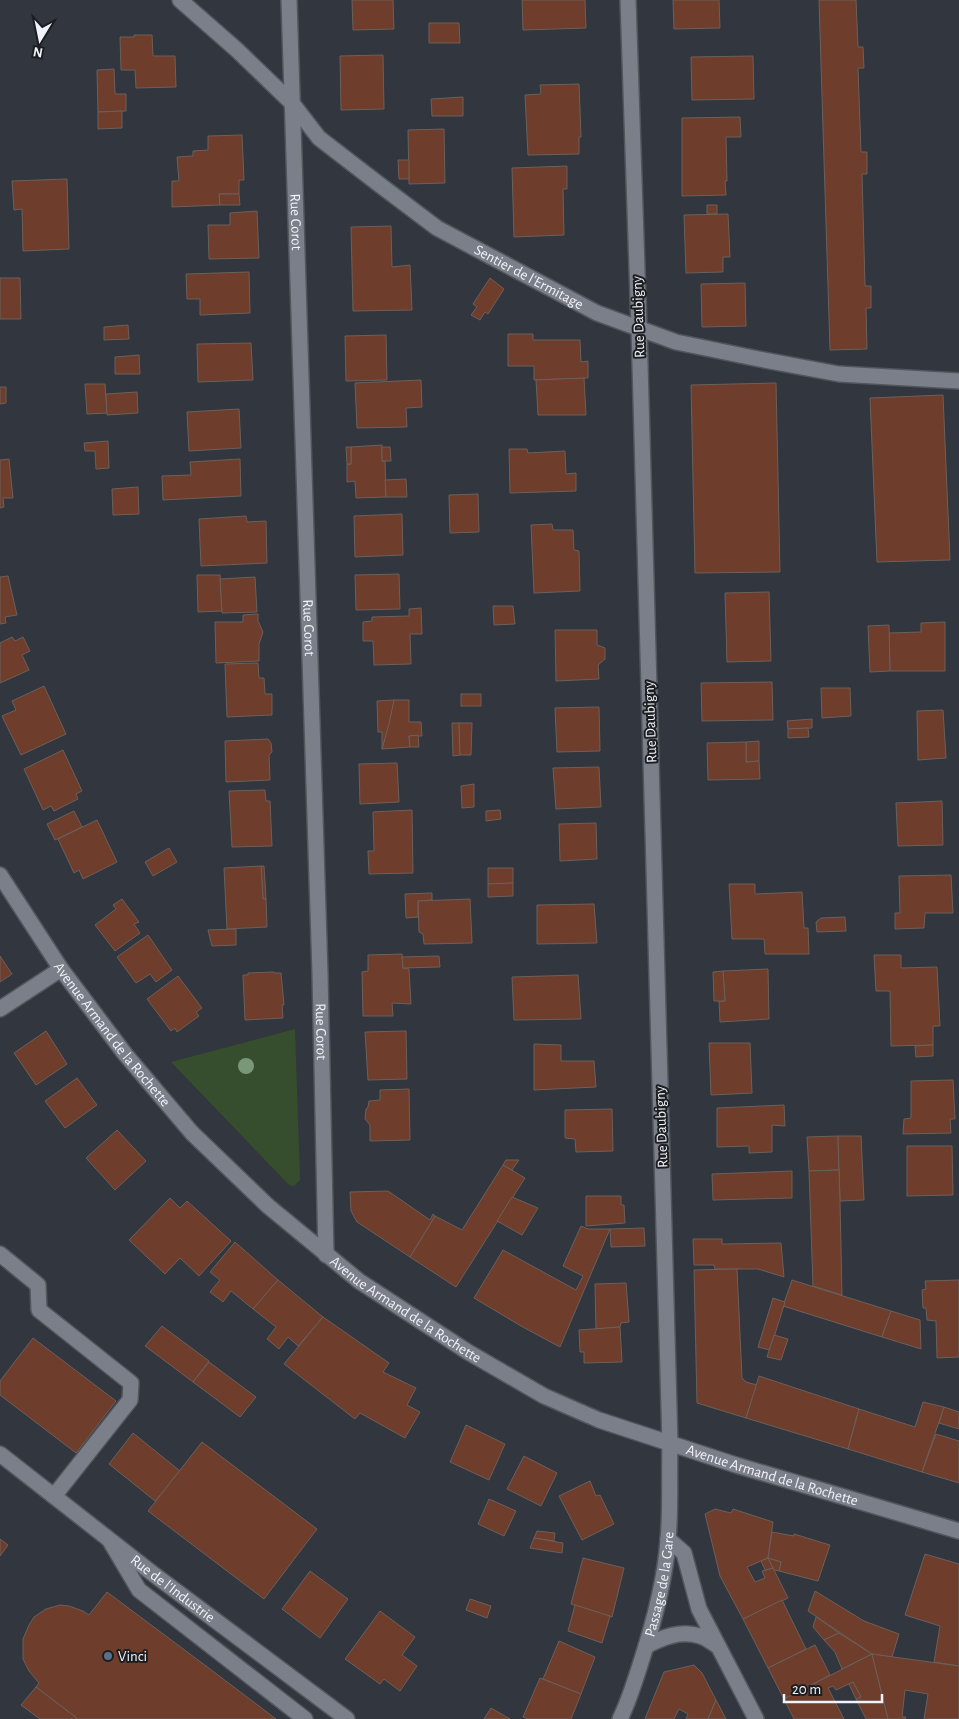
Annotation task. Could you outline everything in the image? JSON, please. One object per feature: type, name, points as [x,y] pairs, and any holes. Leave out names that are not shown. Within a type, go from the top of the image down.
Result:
[{"type":"street","name":"Sentier de l'Ermitage","points":[[180,0],[238,50],[292,103],[319,138],[437,228],[597,312],[676,342],[838,374],[959,381]]},
{"type":"street","name":"Rue Corot","points":[[289,0],[320,973],[326,1255]]},
{"type":"street","name":"Rue Daubigny","points":[[628,0],[670,1444]]},
{"type":"street","name":"Avenue Armand de la Rochette","points":[[0,875],[61,969],[125,1054],[192,1133],[268,1206],[359,1281],[468,1352],[544,1396],[599,1420],[670,1444],[959,1532]]},
{"type":"street","points":[[0,1009],[61,969]]},
{"type":"street","points":[[0,1254],[38,1285],[39,1310],[131,1383],[130,1400],[54,1496]]},
{"type":"street","name":"Passage de la Gare","points":[[620,1719],[635,1681],[657,1608],[668,1539],[670,1444]]},
{"type":"street","name":"Rue de l'Industrie","points":[[0,1454],[110,1540],[348,1719]]},
{"type":"street","points":[[668,1539],[684,1553],[700,1610],[756,1719]]},
{"type":"street","points":[[110,1540],[139,1590],[305,1719]]},
{"type":"street","points":[[646,1646],[665,1636],[681,1634],[702,1636],[719,1647]]},
{"type":"green space","points":[[295,1029],[300,1180],[294,1186],[289,1185],[171,1062]]},
{"type":"building","points":[[352,0],[393,0],[394,29],[353,30]]},
{"type":"building","points":[[522,0],[585,0],[586,28],[523,30]]},
{"type":"building","points":[[673,0],[719,0],[720,28],[674,29]]},
{"type":"building","points":[[819,0],[856,0],[858,47],[863,47],[864,68],[858,68],[861,152],[867,152],[867,174],[862,174],[865,286],[871,286],[871,308],[866,308],[867,349],[830,350]]},
{"type":"building","points":[[429,23],[459,23],[460,43],[429,43]]},
{"type":"building","points":[[134,35],[152,35],[153,56],[175,56],[176,87],[136,88],[135,70],[121,70],[120,37],[134,37]]},
{"type":"building","points":[[383,55],[384,109],[341,110],[340,56]]},
{"type":"building","points":[[753,56],[754,99],[692,100],[691,57]]},
{"type":"building","points":[[114,69],[115,94],[126,94],[126,111],[98,112],[97,70]]},
{"type":"building","points":[[579,84],[581,137],[579,137],[579,154],[528,155],[525,95],[541,94],[540,85]]},
{"type":"building","points":[[463,97],[463,116],[432,116],[431,99]]},
{"type":"building","points":[[122,111],[122,128],[98,129],[98,112]]},
{"type":"building","points":[[740,117],[741,137],[726,137],[726,195],[682,196],[682,118]]},
{"type":"building","points":[[444,129],[445,183],[409,184],[408,130]]},
{"type":"building","points":[[242,135],[244,180],[239,180],[239,194],[219,194],[220,205],[172,207],[172,181],[179,181],[177,157],[193,156],[193,151],[208,150],[208,136]]},
{"type":"building","points":[[398,160],[409,160],[409,179],[399,179]]},
{"type":"building","points":[[567,166],[567,189],[563,189],[564,235],[514,237],[512,168]]},
{"type":"building","points":[[67,179],[69,249],[23,251],[22,209],[14,210],[12,181]]},
{"type":"building","points":[[219,194],[239,194],[240,205],[220,205]]},
{"type":"building","points":[[707,205],[717,205],[717,214],[707,214]]},
{"type":"building","points":[[257,211],[259,258],[209,259],[208,225],[230,225],[230,213]]},
{"type":"building","points":[[728,214],[730,257],[723,257],[723,272],[686,273],[684,215]]},
{"type":"building","points":[[391,226],[392,267],[410,265],[412,310],[353,311],[351,227]]},
{"type":"building","points":[[249,272],[250,313],[200,315],[200,299],[187,299],[186,274]]},
{"type":"building","points":[[0,278],[20,278],[21,319],[0,319]]},
{"type":"building","points":[[490,278],[504,289],[488,314],[485,312],[480,320],[471,315],[477,307],[473,304]]},
{"type":"building","points":[[745,283],[746,326],[702,327],[701,284]]},
{"type":"building","points":[[128,325],[129,339],[104,340],[104,327]]},
{"type":"building","points":[[508,334],[533,334],[533,340],[580,340],[581,362],[588,361],[588,378],[534,380],[534,366],[508,366]]},
{"type":"building","points":[[386,335],[387,380],[346,381],[345,336]]},
{"type":"building","points":[[251,343],[253,380],[198,382],[197,344]]},
{"type":"building","points":[[139,355],[140,374],[115,374],[115,357]]},
{"type":"building","points":[[584,378],[586,415],[538,415],[536,380]]},
{"type":"building","points":[[421,380],[422,407],[406,408],[407,427],[357,428],[355,383]]},
{"type":"building","points":[[776,383],[780,572],[695,573],[691,385]]},
{"type":"building","points":[[85,384],[105,384],[107,413],[87,414]]},
{"type":"building","points":[[0,387],[6,387],[6,403],[0,404]]},
{"type":"building","points":[[137,392],[138,413],[107,415],[106,394]]},
{"type":"building","points":[[943,395],[950,560],[877,562],[870,398]]},
{"type":"building","points":[[239,409],[241,448],[189,451],[187,412]]},
{"type":"building","points":[[108,441],[109,468],[96,469],[95,451],[85,451],[84,443]]},
{"type":"building","points":[[382,445],[382,461],[385,461],[386,497],[356,498],[355,481],[347,482],[347,464],[351,464],[351,447]]},
{"type":"building","points":[[346,447],[351,447],[351,464],[347,464]]},
{"type":"building","points":[[382,447],[390,447],[391,461],[382,461]]},
{"type":"building","points":[[509,449],[527,449],[528,453],[565,451],[566,474],[576,473],[576,491],[510,493]]},
{"type":"building","points":[[9,459],[13,498],[3,498],[4,507],[0,508],[0,460]]},
{"type":"building","points":[[240,459],[241,496],[163,500],[162,476],[191,475],[190,462]]},
{"type":"building","points":[[406,479],[407,497],[386,497],[385,480]]},
{"type":"building","points":[[138,487],[139,514],[113,515],[112,489]]},
{"type":"building","points":[[478,494],[479,532],[450,533],[449,495]]},
{"type":"building","points":[[402,514],[403,555],[355,557],[354,516]]},
{"type":"building","points":[[246,516],[247,522],[266,521],[267,563],[201,566],[199,519]]},
{"type":"building","points":[[552,524],[553,530],[573,530],[574,550],[579,551],[580,591],[534,593],[531,525]]},
{"type":"building","points":[[399,574],[400,609],[356,610],[355,575]]},
{"type":"building","points":[[197,575],[220,575],[222,611],[198,612]]},
{"type":"building","points":[[8,576],[17,615],[5,617],[6,623],[0,624],[0,577]]},
{"type":"building","points":[[255,577],[257,612],[222,613],[220,579]]},
{"type":"building","points":[[769,592],[771,661],[727,662],[725,593]]},
{"type":"building","points":[[493,606],[513,606],[515,624],[494,625]]},
{"type":"building","points":[[421,608],[422,634],[410,634],[411,664],[374,665],[373,641],[363,641],[363,622],[372,621],[372,617],[409,616],[409,609]]},
{"type":"building","points":[[258,614],[258,621],[263,632],[259,644],[259,661],[216,663],[215,622],[243,622],[243,615]]},
{"type":"building","points":[[945,622],[945,671],[890,671],[889,633],[921,632],[921,623]]},
{"type":"building","points":[[889,625],[890,671],[870,672],[868,626]]},
{"type":"building","points":[[555,630],[597,630],[597,645],[605,648],[605,659],[598,665],[599,679],[556,681]]},
{"type":"building","points":[[12,637],[15,641],[23,637],[30,651],[22,655],[29,670],[0,683],[0,643]]},
{"type":"building","points":[[258,663],[259,678],[264,678],[265,694],[272,694],[272,715],[227,717],[225,664]]},
{"type":"building","points":[[772,682],[773,720],[702,721],[701,683]]},
{"type":"building","points":[[44,686],[66,734],[21,755],[2,716],[16,710],[12,701]]},
{"type":"building","points":[[821,688],[850,688],[851,716],[822,718]]},
{"type":"building","points":[[461,694],[481,694],[481,706],[461,706]]},
{"type":"building","points":[[394,700],[409,700],[409,722],[421,722],[422,736],[409,736],[410,747],[382,749]]},
{"type":"building","points":[[394,700],[382,749],[382,732],[378,732],[377,701]]},
{"type":"building","points":[[599,707],[600,751],[557,752],[555,708]]},
{"type":"building","points":[[943,710],[946,758],[918,760],[917,711]]},
{"type":"building","points":[[812,719],[812,728],[788,729],[787,721]]},
{"type":"building","points":[[452,723],[459,723],[460,755],[453,756]]},
{"type":"building","points":[[459,723],[472,723],[471,755],[460,755]]},
{"type":"building","points":[[808,728],[809,737],[788,738],[788,729]]},
{"type":"building","points":[[418,735],[419,747],[410,747],[409,736]]},
{"type":"building","points":[[268,739],[271,743],[272,752],[269,755],[270,780],[226,782],[225,741]]},
{"type":"building","points":[[759,741],[759,761],[746,762],[746,742]]},
{"type":"building","points":[[746,742],[746,762],[759,761],[760,779],[708,780],[707,743]]},
{"type":"building","points":[[63,750],[82,791],[76,794],[78,799],[54,811],[51,806],[43,810],[24,769]]},
{"type":"building","points":[[397,763],[399,802],[360,804],[359,764]]},
{"type":"building","points":[[599,767],[601,807],[556,809],[553,768]]},
{"type":"building","points":[[474,784],[474,807],[462,808],[461,786]]},
{"type":"building","points":[[265,790],[266,801],[270,801],[272,846],[232,847],[229,791]]},
{"type":"building","points":[[942,801],[943,845],[898,846],[896,803]]},
{"type":"building","points":[[412,810],[413,873],[369,874],[368,851],[374,851],[373,812]]},
{"type":"building","points":[[500,810],[501,819],[486,821],[486,811]]},
{"type":"building","points":[[74,811],[82,827],[55,840],[47,824]]},
{"type":"building","points":[[97,820],[117,862],[83,879],[79,870],[74,873],[58,839]]},
{"type":"building","points":[[596,823],[597,859],[560,861],[559,824]]},
{"type":"building","points":[[169,848],[177,862],[153,876],[145,862]]},
{"type":"building","points":[[261,866],[264,866],[266,899],[263,899]]},
{"type":"building","points":[[261,866],[263,899],[266,899],[267,927],[227,929],[224,868]]},
{"type":"building","points":[[488,868],[513,868],[513,883],[488,884]]},
{"type":"building","points":[[951,875],[953,913],[925,913],[924,928],[895,929],[895,913],[900,913],[899,876]]},
{"type":"building","points":[[513,883],[513,896],[488,897],[488,884]]},
{"type":"building","points":[[729,884],[755,884],[755,894],[802,892],[804,928],[808,928],[809,954],[765,954],[764,939],[732,939]]},
{"type":"building","points":[[432,893],[432,900],[418,901],[418,917],[406,918],[405,894]]},
{"type":"building","points":[[122,899],[139,922],[134,924],[140,933],[115,951],[95,925],[116,909],[113,905]]},
{"type":"building","points":[[470,899],[472,943],[424,944],[423,934],[419,932],[418,901]]},
{"type":"building","points":[[594,904],[597,943],[537,944],[537,905]]},
{"type":"building","points":[[845,917],[846,931],[817,932],[816,922],[821,918]]},
{"type":"building","points":[[236,929],[236,945],[212,946],[208,930]]},
{"type":"building","points":[[148,935],[172,970],[156,982],[150,974],[136,983],[117,957]]},
{"type":"building","points":[[402,954],[403,968],[409,969],[411,1004],[392,1003],[393,1016],[363,1016],[362,972],[368,971],[368,955]]},
{"type":"building","points":[[874,955],[901,955],[901,968],[937,967],[940,1026],[933,1026],[933,1045],[891,1046],[890,991],[876,991]]},
{"type":"building","points":[[0,956],[12,974],[0,982]]},
{"type":"building","points":[[439,956],[440,967],[403,968],[402,957]]},
{"type":"building","points":[[768,969],[769,1019],[720,1022],[719,1001],[725,1001],[723,971]]},
{"type":"building","points":[[723,971],[725,1001],[714,1001],[713,972]]},
{"type":"building","points":[[248,973],[281,973],[284,1005],[282,1005],[283,1018],[245,1020],[243,975],[248,975]]},
{"type":"building","points":[[578,975],[581,1019],[514,1020],[512,977]]},
{"type":"building","points":[[178,976],[202,1008],[196,1012],[199,1016],[177,1032],[175,1028],[171,1031],[147,999]]},
{"type":"building","points":[[46,1031],[67,1064],[36,1085],[14,1053]]},
{"type":"building","points":[[406,1031],[407,1079],[368,1080],[365,1032]]},
{"type":"building","points":[[709,1043],[750,1043],[752,1093],[711,1095]]},
{"type":"building","points":[[534,1044],[561,1045],[561,1061],[594,1061],[596,1087],[534,1090]]},
{"type":"building","points":[[933,1045],[933,1056],[916,1057],[915,1046]]},
{"type":"building","points":[[77,1078],[97,1105],[65,1128],[45,1101]]},
{"type":"building","points":[[953,1080],[955,1119],[950,1119],[951,1133],[903,1134],[904,1119],[911,1118],[911,1081]]},
{"type":"building","points":[[409,1089],[410,1140],[370,1141],[370,1125],[365,1119],[369,1101],[380,1100],[380,1090]]},
{"type":"building","points":[[784,1105],[785,1126],[772,1125],[772,1152],[749,1153],[749,1146],[717,1147],[717,1108]]},
{"type":"building","points":[[612,1109],[613,1151],[576,1152],[575,1139],[565,1138],[565,1110]]},
{"type":"building","points":[[117,1130],[146,1161],[115,1190],[86,1158]]},
{"type":"building","points":[[838,1136],[839,1170],[809,1171],[807,1137]]},
{"type":"building","points":[[838,1136],[861,1136],[864,1200],[840,1201]]},
{"type":"building","points":[[907,1146],[952,1146],[953,1195],[907,1196]]},
{"type":"building","points":[[506,1160],[519,1160],[512,1170],[503,1165]]},
{"type":"building","points":[[503,1165],[525,1178],[456,1287],[410,1257],[435,1216],[462,1230]]},
{"type":"building","points":[[839,1170],[842,1295],[813,1286],[809,1171]]},
{"type":"building","points":[[792,1171],[792,1198],[713,1200],[712,1174]]},
{"type":"building","points":[[388,1191],[430,1220],[433,1214],[435,1216],[410,1257],[357,1222],[351,1211],[350,1192]]},
{"type":"building","points":[[586,1196],[621,1196],[621,1205],[624,1205],[625,1223],[586,1226]]},
{"type":"building","points":[[512,1197],[538,1208],[522,1235],[497,1221]]},
{"type":"building","points":[[170,1198],[180,1208],[187,1201],[231,1241],[199,1276],[180,1258],[165,1274],[129,1240]]},
{"type":"building","points":[[581,1226],[588,1229],[610,1229],[560,1347],[474,1298],[503,1250],[576,1290],[583,1276],[563,1266]]},
{"type":"building","points":[[644,1228],[645,1246],[611,1247],[610,1229]]},
{"type":"building","points":[[693,1239],[722,1239],[722,1244],[781,1243],[784,1277],[758,1269],[715,1269],[714,1265],[694,1265]]},
{"type":"building","points":[[235,1242],[278,1280],[253,1309],[231,1291],[223,1302],[210,1292],[220,1280],[210,1272]]},
{"type":"building","points":[[737,1269],[742,1378],[746,1382],[757,1385],[746,1418],[697,1403],[694,1270]]},
{"type":"building","points":[[278,1280],[323,1317],[298,1346],[288,1337],[279,1349],[267,1339],[276,1327],[253,1309]]},
{"type":"building","points":[[792,1280],[891,1311],[882,1337],[783,1306]]},
{"type":"building","points":[[959,1280],[959,1357],[937,1358],[936,1321],[927,1320],[926,1308],[923,1308],[922,1290],[926,1289],[925,1281]]},
{"type":"building","points":[[626,1283],[629,1322],[621,1323],[620,1327],[596,1329],[595,1284]]},
{"type":"building","points":[[773,1298],[785,1302],[770,1350],[758,1347]]},
{"type":"building","points":[[891,1311],[920,1320],[921,1349],[882,1337]]},
{"type":"building","points":[[323,1317],[389,1363],[383,1372],[416,1388],[407,1405],[420,1412],[405,1438],[360,1413],[355,1419],[284,1364]]},
{"type":"building","points":[[162,1326],[209,1361],[193,1382],[145,1346]]},
{"type":"building","points":[[620,1327],[622,1362],[584,1363],[584,1352],[580,1352],[579,1330]]},
{"type":"building","points":[[774,1335],[788,1339],[781,1360],[767,1357]]},
{"type":"building","points":[[33,1338],[116,1401],[76,1453],[0,1395],[0,1381]]},
{"type":"building","points":[[209,1362],[256,1397],[240,1417],[193,1382]]},
{"type":"building","points":[[759,1376],[859,1409],[848,1449],[746,1418]]},
{"type":"building","points":[[923,1402],[944,1407],[922,1472],[848,1449],[859,1409],[915,1427]]},
{"type":"building","points":[[944,1407],[959,1412],[959,1429],[939,1423]]},
{"type":"building","points":[[466,1425],[505,1444],[489,1480],[450,1462]]},
{"type":"building","points":[[133,1433],[180,1471],[155,1501],[109,1464]]},
{"type":"building","points":[[936,1434],[959,1441],[959,1483],[922,1472]]},
{"type":"building","points":[[202,1442],[317,1529],[264,1599],[148,1511]]},
{"type":"building","points":[[524,1456],[557,1473],[541,1506],[507,1489]]},
{"type":"building","points":[[590,1481],[596,1496],[600,1495],[614,1524],[582,1540],[559,1496]]},
{"type":"building","points":[[489,1499],[516,1511],[504,1536],[478,1524]]},
{"type":"building","points":[[715,1509],[731,1513],[733,1509],[773,1522],[768,1558],[747,1567],[755,1582],[765,1578],[762,1571],[773,1568],[788,1598],[743,1619],[720,1576],[705,1514]]},
{"type":"building","points":[[537,1531],[555,1533],[554,1541],[534,1538]]},
{"type":"building","points":[[772,1532],[794,1536],[794,1534],[830,1545],[818,1581],[779,1571],[781,1562],[768,1558]]},
{"type":"building","points":[[534,1538],[563,1543],[562,1553],[530,1548]]},
{"type":"building","points":[[0,1539],[8,1545],[0,1556]]},
{"type":"building","points":[[925,1554],[959,1564],[959,1666],[934,1662],[940,1626],[905,1615]]},
{"type":"building","points":[[583,1558],[624,1568],[612,1617],[571,1604]]},
{"type":"building","points":[[768,1558],[773,1568],[765,1570],[761,1561]]},
{"type":"building","points":[[768,1558],[781,1562],[779,1571],[774,1570]]},
{"type":"building","points":[[310,1571],[348,1599],[320,1638],[282,1609]]},
{"type":"building","points":[[815,1591],[864,1621],[899,1634],[892,1657],[872,1654],[808,1611]]},
{"type":"building","name":"Vinci","points":[[107,1592],[276,1719],[78,1719],[36,1687],[39,1683],[29,1671],[23,1659],[23,1639],[34,1617],[46,1609],[60,1605],[69,1606],[89,1615]]},
{"type":"building","points":[[470,1599],[491,1606],[487,1618],[466,1610]]},
{"type":"building","points":[[782,1600],[806,1649],[768,1668],[743,1619]]},
{"type":"building","points":[[575,1605],[610,1616],[602,1643],[568,1631]]},
{"type":"building","points":[[380,1611],[415,1637],[402,1655],[417,1666],[400,1691],[384,1679],[380,1684],[345,1659]]},
{"type":"building","points":[[816,1617],[839,1633],[824,1640],[813,1627]]},
{"type":"building","points":[[839,1633],[872,1654],[842,1669],[835,1652],[824,1640]]},
{"type":"building","points":[[559,1641],[595,1657],[581,1694],[543,1679]]},
{"type":"building","points":[[815,1645],[830,1675],[784,1699],[768,1668]]},
{"type":"building","points":[[872,1654],[888,1719],[866,1719],[856,1699],[861,1697],[853,1682],[836,1690],[833,1686],[828,1688],[844,1719],[794,1719],[784,1699]]},
{"type":"building","points":[[872,1654],[959,1666],[959,1719],[924,1719],[928,1694],[905,1690],[902,1717],[906,1717],[905,1719],[888,1719]]},
{"type":"building","points":[[694,1665],[702,1673],[716,1700],[708,1719],[686,1719],[688,1714],[679,1709],[674,1719],[645,1719],[664,1672]]},
{"type":"building","points":[[540,1678],[581,1694],[571,1719],[528,1719],[523,1717]]},
{"type":"building","points":[[853,1682],[861,1697],[856,1699],[849,1684]]},
{"type":"building","points":[[36,1687],[78,1719],[40,1719],[21,1705]]},
{"type":"building","points":[[716,1700],[726,1719],[708,1719]]},
{"type":"building","points":[[491,1708],[510,1719],[484,1719]]},
{"type":"place","name":"Vinci","points":[[108,1656]]}]
